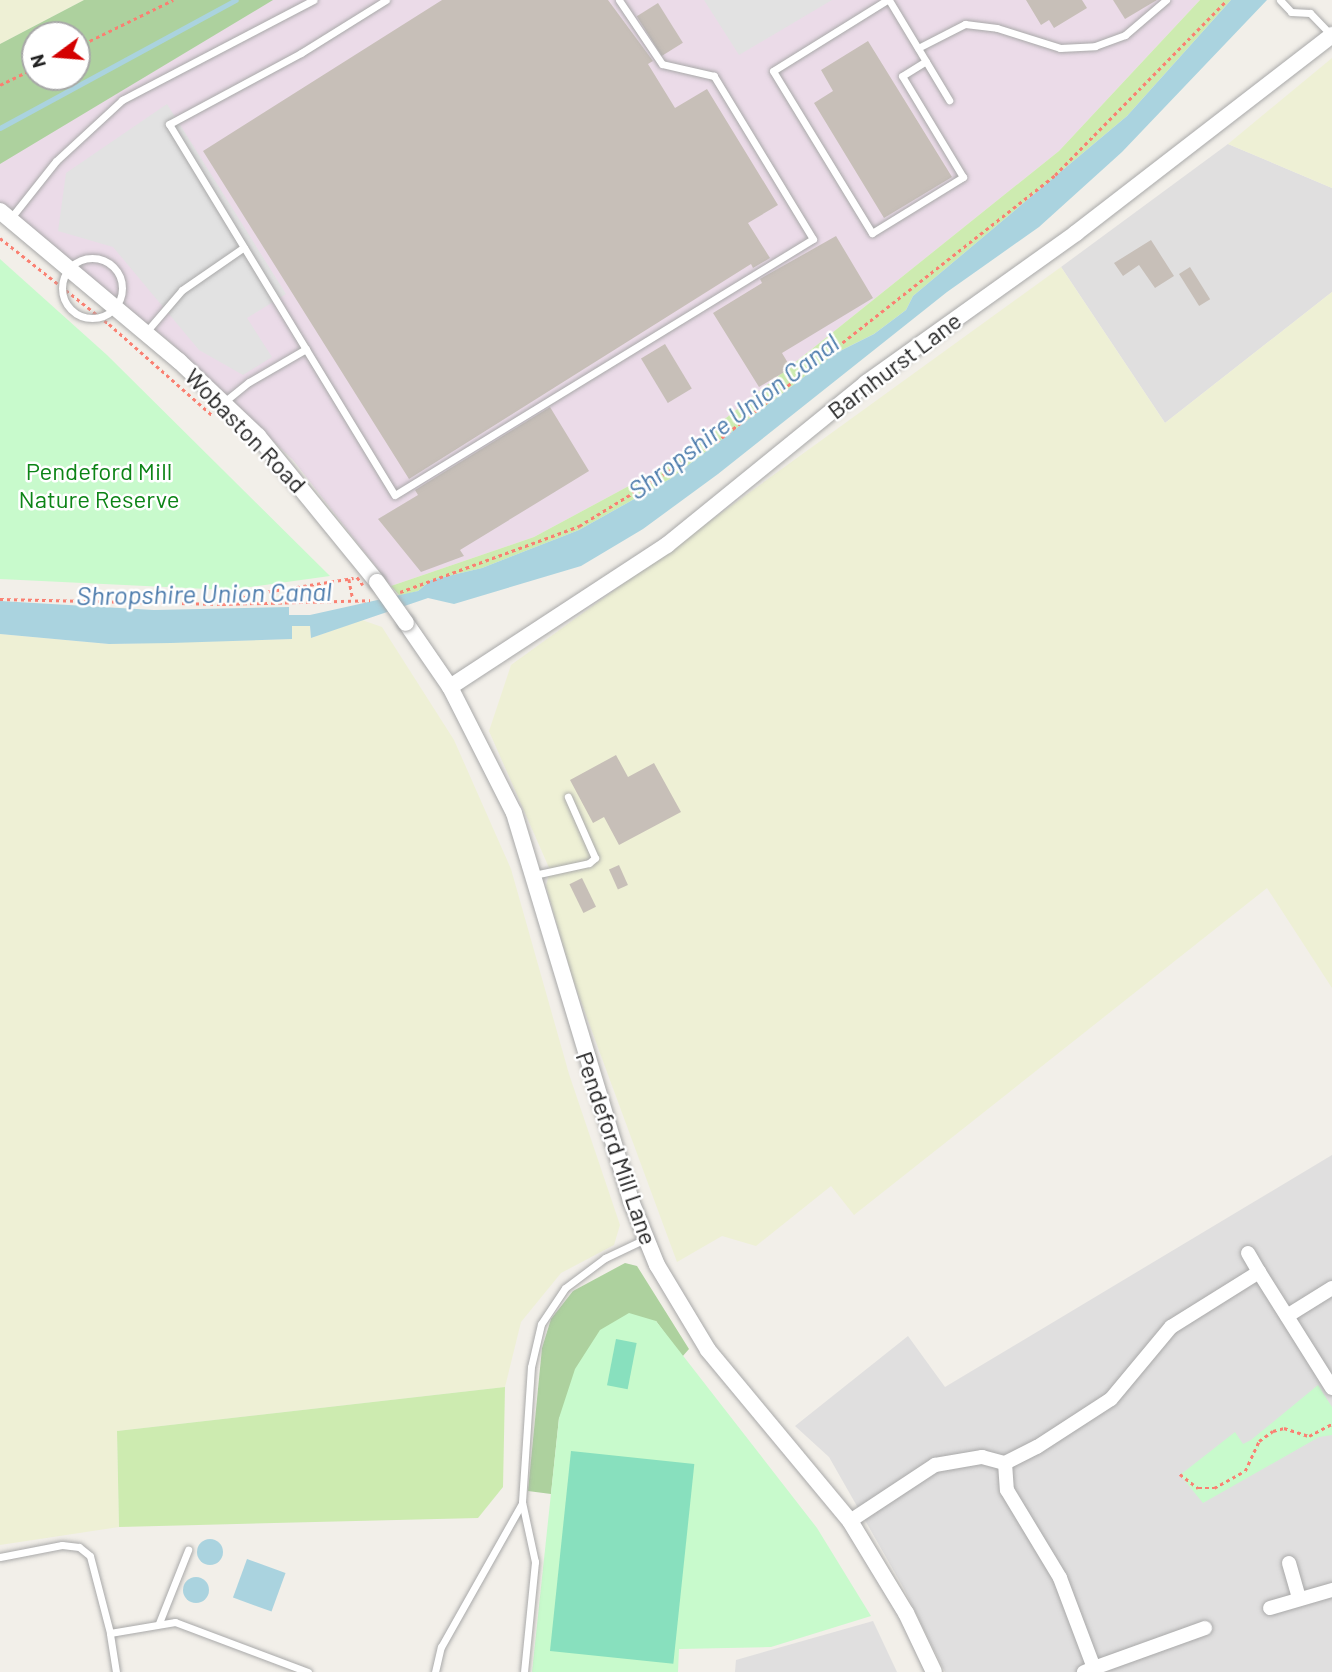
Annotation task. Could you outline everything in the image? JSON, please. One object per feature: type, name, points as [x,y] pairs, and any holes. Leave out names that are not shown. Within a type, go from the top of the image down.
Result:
[{"type":"street","name":"Barnhurst Lane","points":[[450,687],[667,545],[866,383],[1076,233],[1332,35]]},
{"type":"street","name":"Wobaston Road","points":[[5,215],[146,332],[224,403],[286,467],[406,623],[450,687]]},
{"type":"street","name":"Pendeford Mill Lane","points":[[450,687],[514,813],[576,1023],[645,1239],[680,1307],[708,1350],[850,1521],[906,1613],[934,1672]]},
{"type":"street","points":[[1248,1253],[1332,1388]]},
{"type":"street","points":[[850,1521],[935,1465],[982,1457],[1005,1463],[1104,1405],[1160,1336],[1259,1272]]},
{"type":"street","points":[[1287,1316],[1332,1288]]},
{"type":"street","points":[[1005,1463],[1007,1490],[1060,1578],[1089,1670],[1205,1628]]},
{"type":"street","points":[[1289,1563],[1299,1599]]},
{"type":"street","points":[[1270,1608],[1332,1590]]},
{"type":"lane","points":[[5,215],[56,161],[122,100],[313,0]]},
{"type":"lane","points":[[386,0],[169,124],[395,495],[813,239],[714,76],[662,64],[620,0]]},
{"type":"lane","points":[[926,61],[902,76],[963,177],[872,233],[773,71],[888,0],[918,47],[949,100]]},
{"type":"lane","points":[[918,47],[965,24],[997,28],[1060,48],[1095,46],[1125,34],[1166,0]]},
{"type":"lane","points":[[1280,0],[1291,12],[1310,13],[1332,35]]},
{"type":"lane","points":[[146,332],[182,290],[244,247]]},
{"type":"lane","points":[[91,257],[106,259],[116,267],[124,295],[117,308],[99,317],[80,316],[64,302],[60,285],[69,269],[91,257]]},
{"type":"lane","points":[[224,403],[249,382],[306,349]]},
{"type":"lane","points":[[534,875],[589,863],[596,858],[568,797]]},
{"type":"lane","points":[[524,1672],[535,1562],[522,1502],[531,1367],[541,1324],[565,1288],[605,1258],[645,1239]]},
{"type":"lane","points":[[435,1672],[441,1647],[522,1502]]},
{"type":"lane","points":[[0,1557],[62,1545],[79,1547],[90,1556],[110,1633],[116,1672]]},
{"type":"lane","points":[[159,1623],[188,1550]]},
{"type":"lane","points":[[110,1633],[159,1623],[197,1628],[308,1672]]},
{"type":"path","points":[[91,40],[173,0]]},
{"type":"path","points":[[391,595],[579,526],[716,442],[1055,175],[1227,0]]},
{"type":"path","points":[[0,86],[21,75]]},
{"type":"path","points":[[0,237],[99,317],[217,420]]},
{"type":"path","points":[[236,603],[234,597],[357,577],[348,566]]},
{"type":"path","points":[[349,579],[353,600]]},
{"type":"path","points":[[0,598],[236,603],[353,600],[378,590]]},
{"type":"path","points":[[1181,1474],[1198,1488],[1214,1488],[1245,1471],[1259,1441],[1273,1431],[1284,1427],[1309,1436],[1332,1424]]},
{"type":"shaded area","points":[[236,0],[1200,0],[1059,151],[666,466],[534,537],[391,586],[293,460],[171,343],[0,204],[0,128],[68,91],[91,91],[91,79]]},
{"type":"shaded area","points":[[704,0],[832,0],[739,55]]},
{"type":"shaded area","points":[[167,104],[286,294],[247,318],[272,357],[243,375],[199,350],[113,247],[58,231],[66,173]]},
{"type":"shaded area","points":[[1228,144],[1332,188],[1332,292],[1165,423],[1061,267]]},
{"type":"shaded area","points":[[1332,1155],[1332,1672],[945,1672],[903,1587],[829,1457],[795,1426],[908,1336],[945,1387]]},
{"type":"shaded area","points":[[873,1621],[897,1672],[735,1672],[736,1660]]},
{"type":"green space","points":[[0,0],[84,0],[44,21],[21,21],[21,33],[0,44]]},
{"type":"green space","points":[[84,0],[273,0],[0,164],[0,44],[21,33],[21,91],[91,91],[91,21],[44,21]]},
{"type":"green space","points":[[1200,0],[1231,0],[1127,116],[913,296],[906,310],[874,334],[834,354],[670,479],[579,530],[482,568],[431,580],[418,591],[400,596],[391,586],[534,537],[666,466],[1059,151]]},
{"type":"green space","points":[[1332,58],[1332,188],[1228,144]]},
{"type":"green space","name":"Pendeford Mill Nature Reserve","points":[[0,259],[107,355],[330,576],[228,590],[0,579]]},
{"type":"green space","points":[[1061,267],[1165,423],[1332,292],[1332,988],[1267,888],[854,1215],[831,1186],[756,1246],[722,1236],[677,1262],[572,977],[546,886],[550,870],[489,731],[511,665]]},
{"type":"green space","points":[[362,620],[382,627],[454,740],[511,869],[569,1074],[620,1225],[614,1245],[561,1273],[521,1322],[505,1387],[117,1431],[119,1527],[0,1545],[0,634],[109,644],[292,639],[292,626],[310,626],[311,638]]},
{"type":"green space","points":[[625,1263],[637,1266],[689,1349],[682,1357],[656,1321],[559,1418],[551,1494],[528,1491],[542,1348],[551,1319],[573,1291]]},
{"type":"green space","points":[[629,1313],[656,1321],[817,1528],[871,1616],[771,1647],[679,1649],[678,1672],[532,1672],[559,1418],[575,1369],[600,1330]]},
{"type":"green space","points":[[616,1339],[637,1343],[628,1389],[607,1385]]},
{"type":"green space","points":[[1318,1385],[1332,1407],[1332,1435],[1319,1437],[1203,1503],[1180,1475],[1235,1432],[1243,1444],[1251,1440]]},
{"type":"green space","points":[[505,1387],[503,1487],[478,1518],[119,1527],[117,1431]]},
{"type":"green space","points":[[571,1451],[694,1464],[673,1664],[550,1651]]},
{"type":"water","points":[[1231,0],[1267,0],[1122,152],[1039,227],[947,292],[718,474],[643,529],[581,566],[454,604],[428,598],[311,638],[310,626],[292,626],[292,639],[171,643],[109,644],[0,634],[0,601],[154,610],[289,607],[289,615],[310,615],[418,591],[431,580],[482,568],[579,530],[670,479],[834,354],[874,334],[906,310],[913,296],[1127,116]]},
{"type":"water","points":[[210,1539],[219,1543],[223,1552],[219,1561],[210,1565],[201,1561],[197,1552],[201,1543]]},
{"type":"water","points":[[247,1559],[286,1573],[272,1612],[233,1598]]},
{"type":"water","points":[[196,1577],[205,1581],[209,1590],[205,1599],[196,1603],[187,1599],[183,1590],[187,1581]]},
{"type":"building","points":[[442,0],[608,0],[653,61],[648,64],[675,108],[707,89],[778,205],[748,223],[770,258],[753,268],[751,264],[409,479],[203,151]]},
{"type":"building","points":[[1026,0],[1082,0],[1087,8],[1054,28],[1049,20],[1041,25]]},
{"type":"building","points":[[1113,0],[1157,0],[1125,19]]},
{"type":"building","points":[[658,3],[683,43],[662,56],[637,16]]},
{"type":"building","points":[[868,41],[952,177],[884,218],[814,103],[833,91],[821,70]]},
{"type":"building","points":[[836,236],[873,298],[782,353],[791,368],[759,387],[713,313],[762,283],[760,279]]},
{"type":"building","points":[[1151,240],[1174,276],[1155,288],[1139,265],[1123,276],[1114,263]]},
{"type":"building","points":[[1190,267],[1210,299],[1199,306],[1179,274]]},
{"type":"building","points":[[665,344],[692,389],[668,403],[641,358]]},
{"type":"building","points":[[550,407],[589,471],[460,550],[464,556],[421,572],[378,519],[418,495],[415,490]]},
{"type":"building","points":[[616,755],[628,777],[654,763],[681,812],[619,845],[604,817],[593,823],[570,780]]},
{"type":"building","points":[[619,865],[628,885],[618,890],[609,869]]},
{"type":"building","points":[[582,878],[596,907],[583,913],[569,884]]},
{"type":"waterway","points":[[0,128],[236,0]]},
{"type":"water label","name":"Shropshire Union Canal","points":[[733,416]]},
{"type":"water label","name":"Shropshire Union Canal","points":[[204,593]]}]
